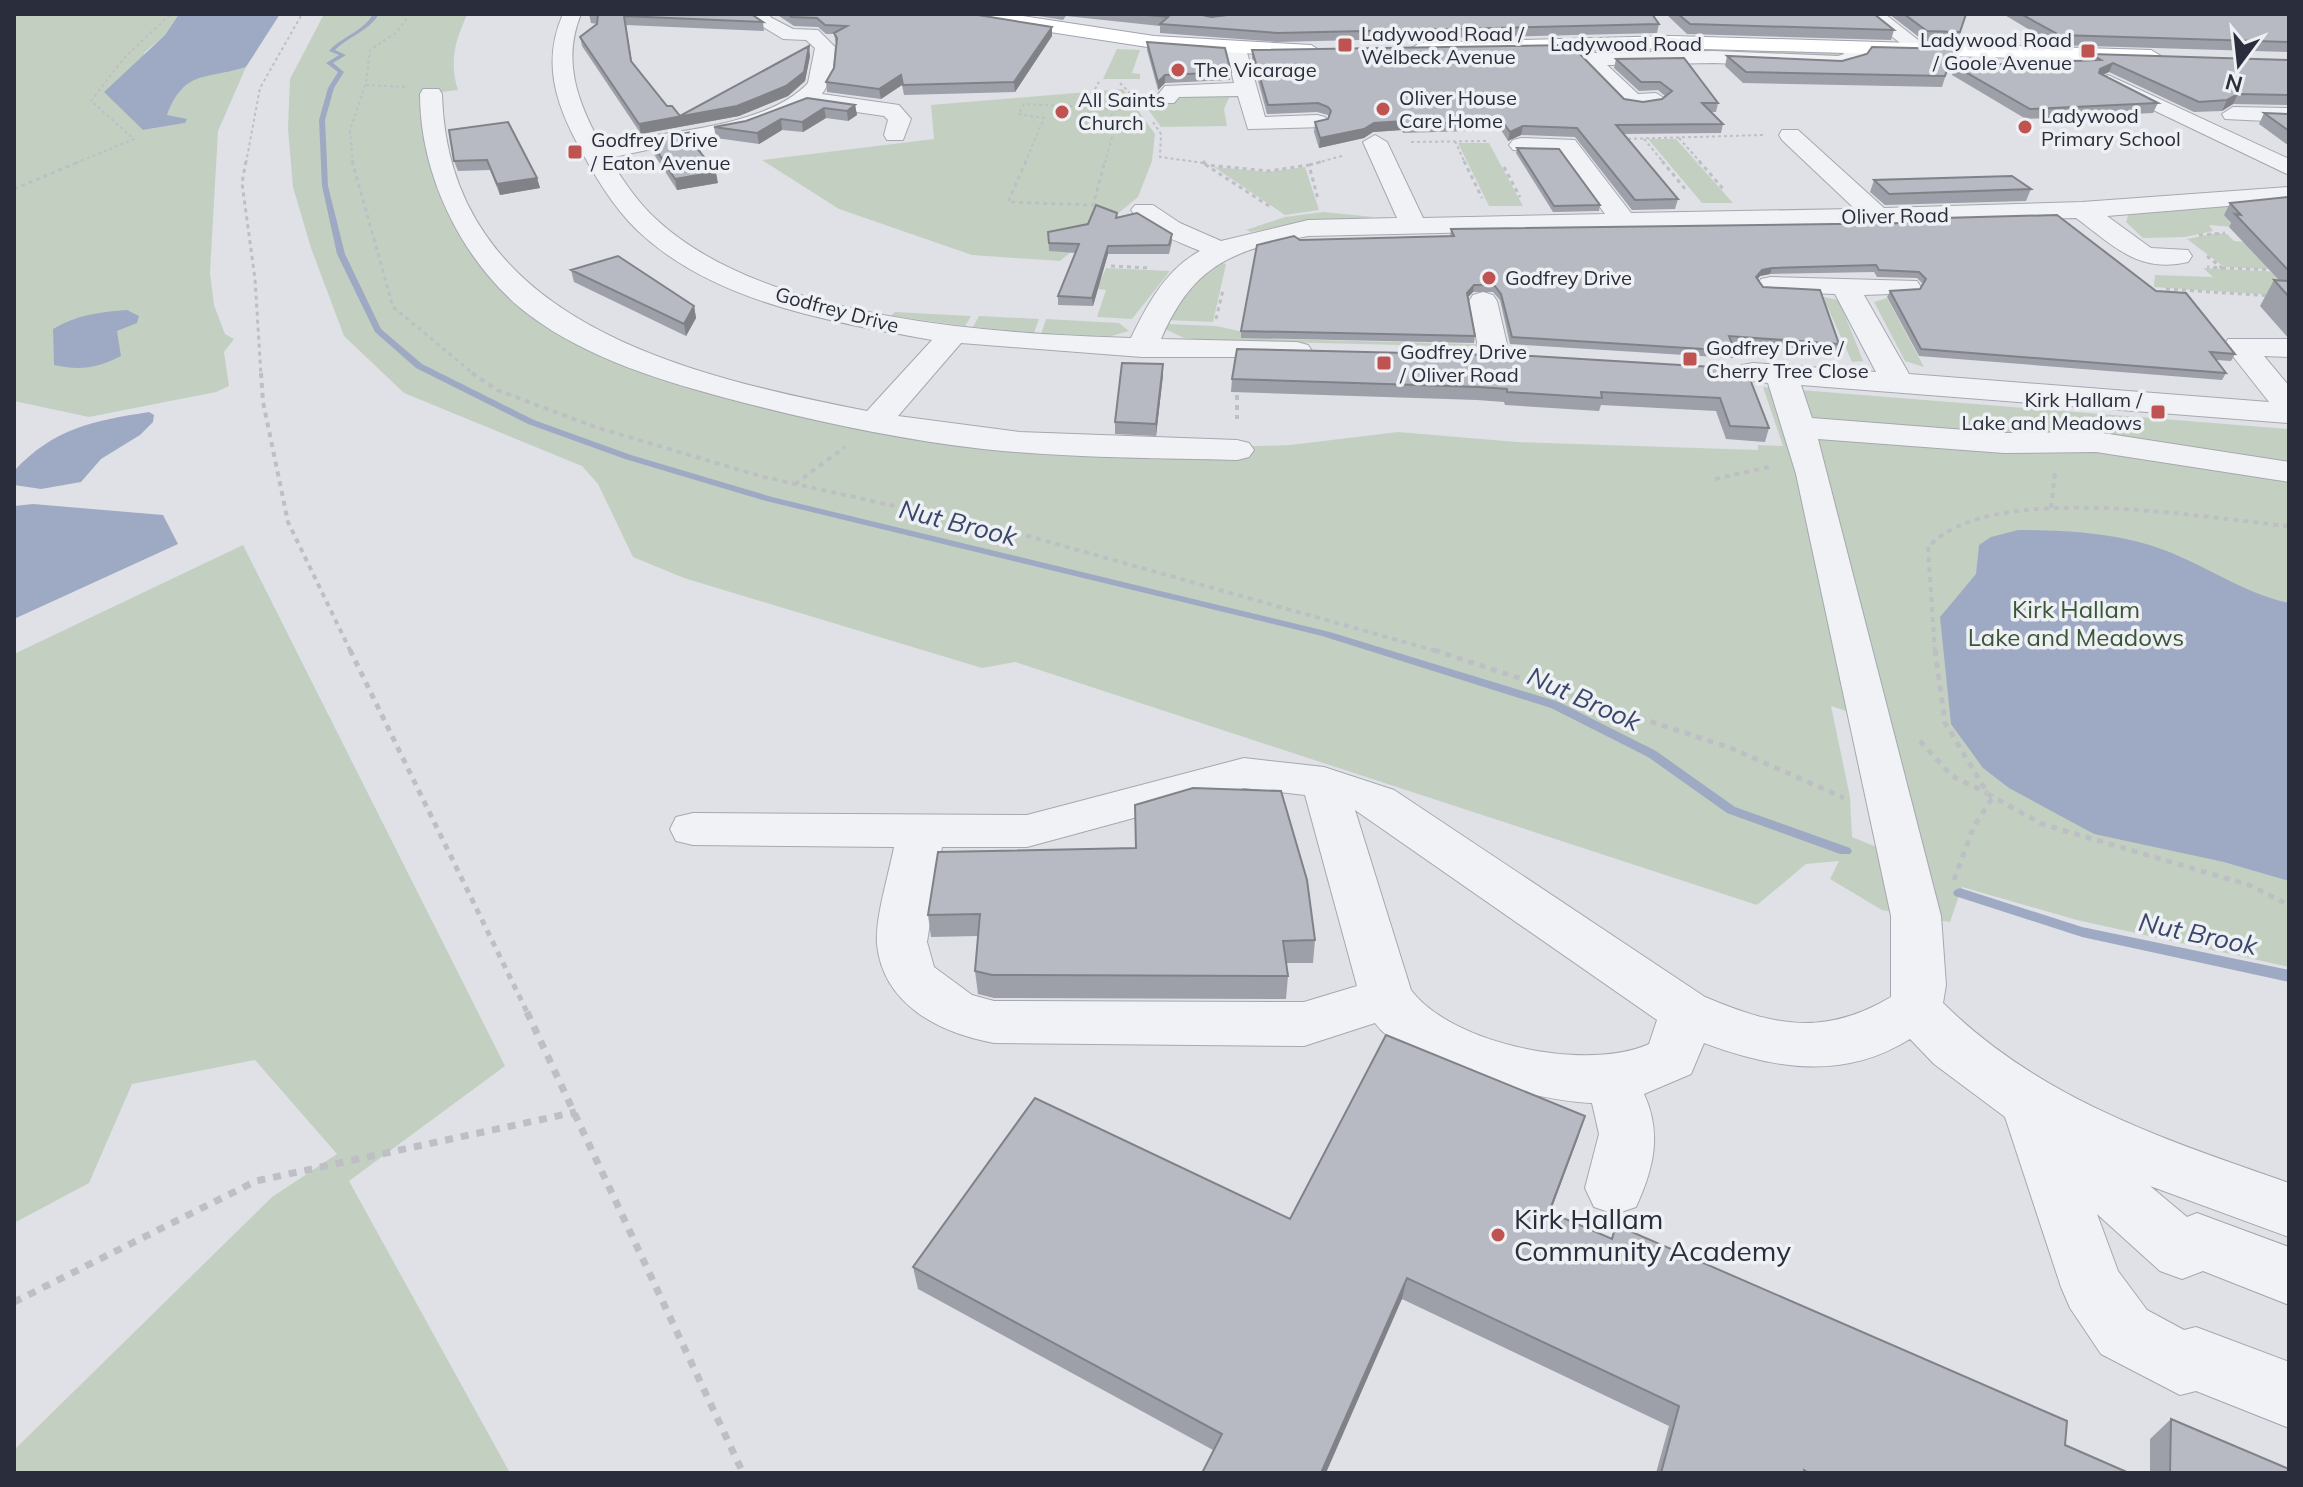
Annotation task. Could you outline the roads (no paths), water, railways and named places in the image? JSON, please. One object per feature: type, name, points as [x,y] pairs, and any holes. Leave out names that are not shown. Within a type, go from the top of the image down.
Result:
[{"type":"main road","points":[[972,14],[1119,38],[1205,47],[1331,51]]},
{"type":"main road","name":"Ladywood Road","points":[[1850,47],[2169,57]]},
{"type":"main road","name":"Ladywood Road","points":[[1401,49],[1582,51]]},
{"type":"street","name":"Godfrey Drive","points":[[572,14],[560,44],[560,62],[574,116],[593,151],[611,182],[640,219],[672,245],[710,268],[754,287],[818,307],[903,328],[952,335],[1142,348],[1327,352]]},
{"type":"street","points":[[593,151],[734,124],[804,98],[818,85],[824,71],[825,47],[811,34],[790,35],[759,19],[763,14]]},
{"type":"street","points":[[1191,14],[1232,16]]},
{"type":"street","points":[[1873,14],[1898,14],[1936,43]]},
{"type":"street","points":[[1873,14],[1912,43]]},
{"type":"street","points":[[1205,47],[1232,16]]},
{"type":"street","name":"Ladywood Road","points":[[1582,51],[1839,62],[1856,57],[1850,47]]},
{"type":"street","points":[[1236,49],[1256,124],[1317,122]]},
{"type":"street","points":[[1582,51],[1632,101],[1656,100]]},
{"type":"street","points":[[2108,81],[2289,168]]},
{"type":"street","points":[[1166,98],[1173,91],[1245,89]]},
{"type":"street","points":[[431,94],[431,127],[446,187],[507,280],[535,303],[623,356],[664,371],[830,415],[875,422],[999,440],[1237,450]]},
{"type":"street","points":[[804,98],[891,110],[898,113],[900,119],[895,135]]},
{"type":"street","points":[[2233,114],[2289,115]]},
{"type":"street","points":[[1790,135],[1878,216]]},
{"type":"street","points":[[1521,145],[1567,145],[1623,220]]},
{"type":"street","points":[[1342,156],[1379,148],[1413,224]]},
{"type":"street","name":"Oliver Road","points":[[1142,348],[1165,296],[1194,265],[1259,238],[1308,228],[2082,210],[2289,194]]},
{"type":"street","points":[[1144,210],[1171,229],[1222,251]]},
{"type":"street","points":[[2082,210],[2145,256],[2178,256]]},
{"type":"street","points":[[1771,285],[1907,287]]},
{"type":"street","points":[[1845,286],[1897,382]]},
{"type":"street","points":[[1483,301],[1479,356],[1526,358]]},
{"type":"street","points":[[875,422],[952,335]]},
{"type":"street","points":[[2287,348],[2239,345],[2289,406]]},
{"type":"street","points":[[1722,369],[2289,413]]},
{"type":"street","points":[[693,829],[1027,831],[1244,773],[1324,782],[1378,801],[1686,1012],[1736,1035],[1795,1049],[1835,1044],[1881,1032],[1915,1009],[1920,985],[1913,905],[1803,442],[1781,373]]},
{"type":"street","points":[[1803,442],[2096,442],[2289,472]]},
{"type":"street","points":[[1324,782],[1387,998],[1411,1026],[1498,1064],[1552,1077],[1609,1081],[1648,1071],[1672,1058],[1686,1012]]},
{"type":"street","points":[[921,830],[902,942],[911,978],[968,1017],[994,1022],[1304,1024],[1346,1014],[1387,998]]},
{"type":"street","points":[[1915,1009],[1936,1034],[2053,1119],[2289,1210]]},
{"type":"street","points":[[1609,1081],[1622,1104],[1630,1141],[1615,1188]]},
{"type":"street","points":[[2053,1119],[2096,1176],[2182,1251],[2197,1241],[2289,1276]]},
{"type":"street","points":[[2053,1119],[2092,1287],[2124,1332],[2180,1363],[2196,1359],[2289,1395]]},
{"type":"water","points":[[179,14],[280,14],[246,67],[198,79],[181,90],[167,115],[187,119],[185,123],[143,130],[104,92],[165,35]]},
{"type":"water","points":[[127,310],[139,316],[137,323],[117,331],[121,356],[89,367],[54,365],[53,329],[88,315]]},
{"type":"water","points":[[149,412],[154,415],[153,422],[140,435],[101,459],[81,482],[41,489],[14,485],[14,471],[29,456],[60,436],[92,423]]},
{"type":"water","points":[[33,504],[163,515],[178,544],[14,619],[14,506]]},
{"type":"water","points":[[2018,530],[2092,534],[2147,544],[2180,556],[2256,593],[2289,603],[2289,881],[2224,862],[2094,834],[2009,788],[1983,768],[1951,724],[1940,617],[1976,574],[1979,545],[1991,537]]},
{"type":"waterway","name":"Nut Brook","points":[[376,14],[367,26],[332,51],[343,55],[329,63],[341,72],[331,88],[322,120],[325,186],[341,254],[378,330],[419,366],[531,422],[628,457],[769,499],[1326,634],[1555,705],[1652,754],[1731,810],[1845,851]]},
{"type":"waterway","name":"Nut Brook","points":[[1960,893],[2082,932],[2289,976]]},
{"type":"place","name":"Ladywood Road / Welbeck Avenue","points":[[1345,45]]},
{"type":"place","name":"Ladywood Road / Goole Avenue","points":[[2088,51]]},
{"type":"place","name":"The Vicarage","points":[[1178,70]]},
{"type":"place","name":"Oliver House Care Home","points":[[1383,109]]},
{"type":"place","name":"All Saints Church","points":[[1062,112]]},
{"type":"place","name":"Ladywood Primary School","points":[[2025,127]]},
{"type":"place","name":"Godfrey Drive / Eaton Avenue","points":[[575,152]]},
{"type":"place","name":"Godfrey Drive","points":[[1489,278]]},
{"type":"place","name":"Godfrey Drive / Cherry Tree Close","points":[[1690,359]]},
{"type":"place","name":"Godfrey Drive / Oliver Road","points":[[1384,363]]},
{"type":"place","name":"Kirk Hallam / Lake and Meadows","points":[[2158,412]]},
{"type":"place","name":"Kirk Hallam Community Academy","points":[[1498,1235]]},
{"type":"park label","name":"Kirk Hallam Lake and Meadows","points":[[2076,624]]}]
